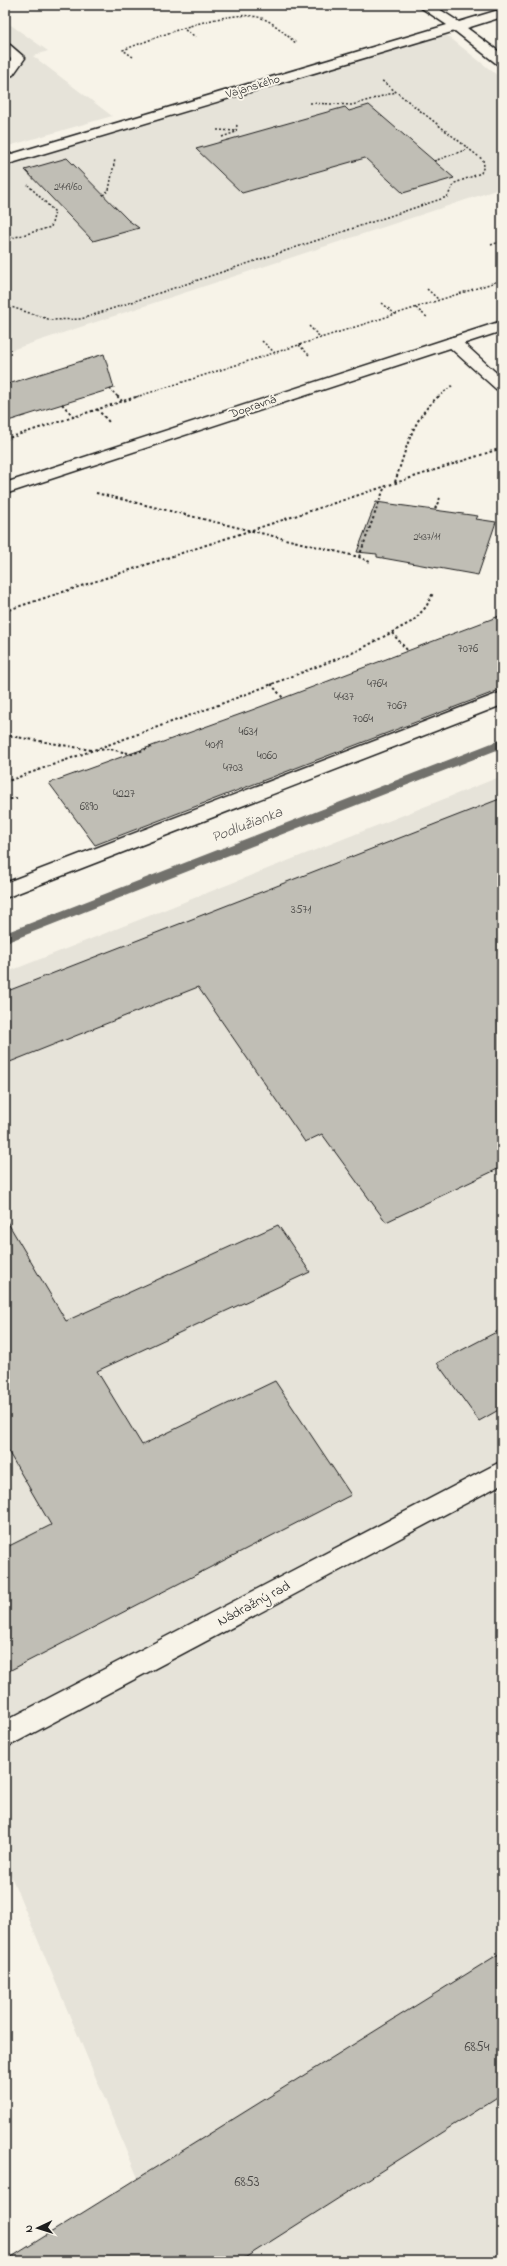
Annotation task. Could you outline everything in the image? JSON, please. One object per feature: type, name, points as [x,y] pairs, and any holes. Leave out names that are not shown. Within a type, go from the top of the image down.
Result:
[{"type":"street","points":[[424,5],[457,26],[502,61]]},
{"type":"street","name":"Vajanského","points":[[5,161],[502,13]]},
{"type":"street","points":[[5,48],[18,58],[8,72],[5,73]]},
{"type":"street","name":"Dopravná","points":[[5,489],[502,326]]},
{"type":"street","points":[[453,342],[502,386]]},
{"type":"street","points":[[5,891],[502,698]]},
{"type":"street","name":"Nádražný rad","points":[[5,1735],[502,1472]]},
{"type":"path","points":[[133,58],[123,50],[223,18],[246,15],[263,19],[326,65]]},
{"type":"path","points":[[185,30],[196,37]]},
{"type":"path","points":[[5,305],[51,321],[65,322],[81,319],[440,199],[447,196],[455,183],[481,173],[484,166],[483,160],[353,57]]},
{"type":"path","points":[[352,105],[397,92]]},
{"type":"path","points":[[434,161],[468,149]]},
{"type":"path","points":[[104,195],[110,190],[116,154]]},
{"type":"path","points":[[5,240],[51,227],[55,212],[24,181]]},
{"type":"path","points":[[491,245],[502,241]]},
{"type":"path","points":[[5,439],[502,280]]},
{"type":"path","points":[[427,289],[440,300]]},
{"type":"path","points":[[382,303],[395,314]]},
{"type":"path","points":[[309,326],[321,338]]},
{"type":"path","points":[[262,341],[275,353]]},
{"type":"path","points":[[395,482],[413,426],[427,406],[446,393],[475,361]]},
{"type":"path","points":[[110,389],[122,401]]},
{"type":"path","points":[[62,404],[74,417]]},
{"type":"path","points":[[5,612],[395,482],[502,448]]},
{"type":"path","points":[[359,557],[385,486]]},
{"type":"path","points":[[89,491],[359,557],[372,564]]},
{"type":"path","points":[[435,510],[440,498]]},
{"type":"path","points":[[5,782],[357,651],[413,621],[426,607],[433,593]]},
{"type":"path","points":[[392,633],[408,650]]},
{"type":"path","points":[[271,684],[283,698]]},
{"type":"path","points":[[5,735],[93,750],[110,749],[132,754],[152,748]]},
{"type":"path","points":[[5,800],[17,798]]},
{"type":"shaded area","points":[[5,21],[48,51],[33,56],[112,116],[5,147]]},
{"type":"shaded area","points":[[444,33],[502,79],[502,188],[5,352],[5,165]]},
{"type":"shaded area","points":[[502,776],[502,2261],[173,2261],[5,1862],[5,973]]},
{"type":"building","points":[[369,105],[454,178],[403,193],[365,158],[242,193],[196,149],[345,107],[349,111]]},
{"type":"building","points":[[67,158],[128,220],[139,228],[93,241],[25,170]]},
{"type":"building","points":[[104,354],[114,388],[5,422],[5,385]]},
{"type":"building","points":[[376,502],[478,516],[476,519],[496,522],[478,575],[377,557],[377,554],[357,552]]},
{"type":"building","points":[[502,615],[502,689],[95,845],[49,783],[252,710]]},
{"type":"building","points":[[502,798],[502,1167],[386,1222],[322,1134],[305,1142],[198,987],[5,1064],[5,992]]},
{"type":"building","points":[[5,1218],[66,1321],[278,1225],[310,1272],[97,1371],[142,1445],[275,1381],[351,1495],[5,1673],[5,1548],[51,1525],[5,1446]]},
{"type":"building","points":[[502,1329],[502,1408],[479,1421],[437,1363]]},
{"type":"building","points":[[502,1952],[502,2094],[240,2261],[5,2261]]},
{"type":"waterway","name":"Podlužianka","points":[[5,938],[502,743]]},
{"type":"railway","points":[[497,2261],[502,2257]]}]
